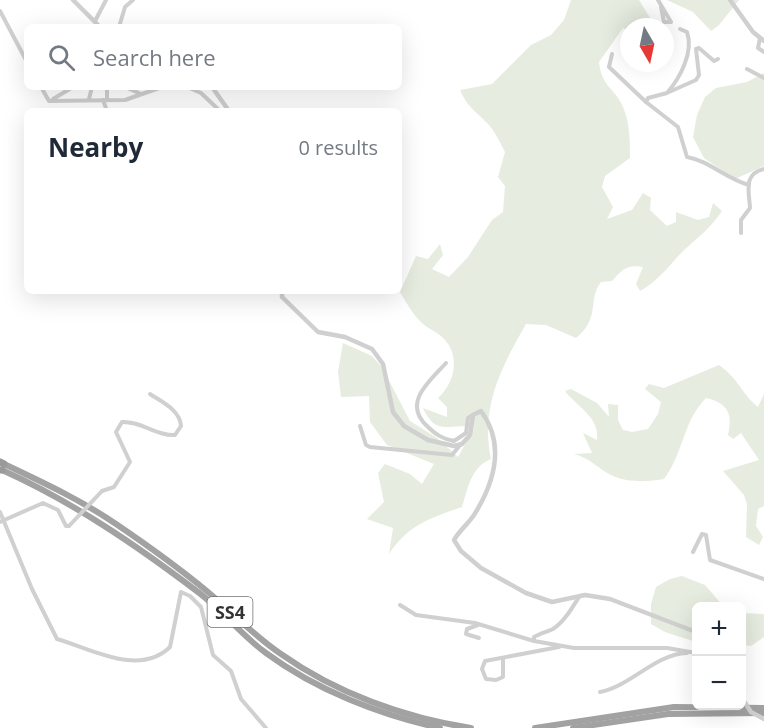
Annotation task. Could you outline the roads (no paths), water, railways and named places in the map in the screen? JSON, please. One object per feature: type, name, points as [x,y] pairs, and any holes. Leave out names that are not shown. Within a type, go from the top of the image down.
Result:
[{"type":"highway","name":"SS4","points":[[1,467],[111,529],[201,594],[266,653],[306,678],[383,712],[440,728]]},
{"type":"highway","name":"SS4","points":[[1,467],[66,494],[115,524],[208,592],[251,632],[300,667],[339,687],[392,709],[471,728]]},
{"type":"highway","points":[[535,728],[674,707],[764,708]]},
{"type":"highway","points":[[573,728],[668,714],[764,713]]},
{"type":"street","points":[[74,0],[98,24]]},
{"type":"street","points":[[95,21],[106,0]]},
{"type":"street","points":[[120,24],[125,7],[133,0]]},
{"type":"street","points":[[658,0],[661,7]]},
{"type":"street","points":[[730,0],[735,11],[762,40],[758,48],[764,52]]},
{"type":"street","points":[[0,11],[24,56]]},
{"type":"street","points":[[668,92],[688,54],[690,39],[687,32],[680,29]]},
{"type":"street","points":[[646,102],[648,98],[696,80],[699,75],[696,49],[699,48],[714,61],[718,59]]},
{"type":"street","points":[[612,54],[609,67],[646,102],[678,127],[687,158],[699,159],[731,180],[749,184]]},
{"type":"street","points":[[747,69],[764,78]]},
{"type":"street","points":[[43,90],[49,101]]},
{"type":"street","points":[[49,101],[68,90]]},
{"type":"street","points":[[89,99],[91,90]]},
{"type":"street","points":[[106,108],[107,90]]},
{"type":"street","points":[[132,90],[142,94]]},
{"type":"street","points":[[49,101],[125,100],[153,90]]},
{"type":"street","points":[[194,90],[201,93],[217,108]]},
{"type":"street","points":[[214,90],[226,108]]},
{"type":"street","points":[[741,233],[741,220],[750,208],[751,174],[764,169]]},
{"type":"street","points":[[282,294],[282,297],[318,332],[345,337],[372,349],[388,375],[393,412],[404,426],[428,440],[447,446],[462,444]]},
{"type":"street","points":[[446,363],[418,397],[416,409],[418,417],[438,436],[454,441],[461,439],[466,433],[468,418],[481,411],[491,429],[495,473],[474,515],[454,540],[456,546],[481,568],[526,593],[552,602],[580,596],[610,599],[692,630]]},
{"type":"street","points":[[2,521],[43,502],[55,507],[66,526],[69,526],[102,491],[114,486],[130,462],[116,432],[122,422],[134,421],[166,435],[175,435],[181,426],[181,418],[150,394]]},
{"type":"street","points":[[360,426],[366,445],[369,447],[453,455],[470,435],[473,415]]},
{"type":"street","points":[[0,512],[32,589],[57,639],[127,662],[148,661],[170,647],[178,600],[182,592],[190,596],[201,607],[206,635],[213,655],[231,670],[241,699],[266,728]]},
{"type":"street","points":[[693,552],[702,534],[706,535],[710,560],[764,579]]},
{"type":"street","points":[[534,641],[534,637],[551,630],[562,622],[580,596]]},
{"type":"street","points":[[400,605],[416,615],[478,624],[534,641],[563,646],[667,648],[692,652]]},
{"type":"street","points":[[478,624],[467,629],[466,634],[479,638]]},
{"type":"street","points":[[503,659],[503,677],[496,680],[486,679],[482,669],[485,661],[563,646]]},
{"type":"street","points":[[600,692],[618,686],[669,657],[692,653]]},
{"type":"street","points":[[746,705],[751,712],[764,719]]}]
